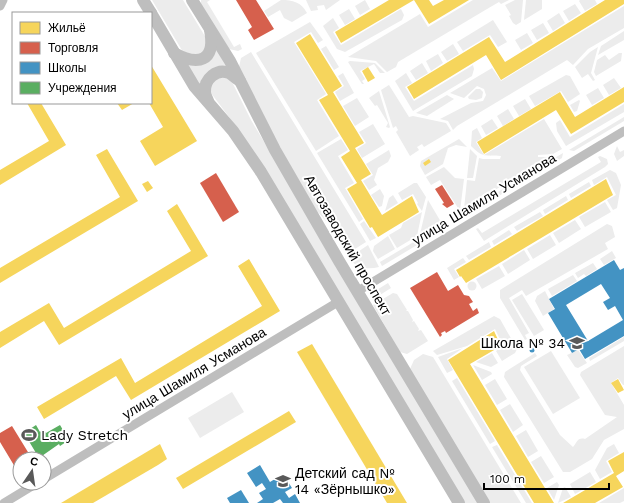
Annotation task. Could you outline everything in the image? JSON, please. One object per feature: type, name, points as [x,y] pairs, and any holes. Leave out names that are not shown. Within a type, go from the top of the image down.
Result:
[{"type":"street","points":[[0,6],[3,0]]},
{"type":"street","points":[[143,0],[150,12]]},
{"type":"street","name":"Автозаводский проспект","points":[[192,0],[242,83],[275,150],[484,503]]},
{"type":"street","points":[[152,15],[194,86],[233,131],[261,172],[459,503]]},
{"type":"street","points":[[174,53],[187,60],[194,61],[206,56],[211,47],[210,28]]},
{"type":"street","points":[[208,102],[205,92],[205,85],[213,75],[224,72],[230,74],[242,83]]},
{"type":"street","name":"улица Шамиля Усманова","points":[[358,291],[624,131]]},
{"type":"street","name":"улица Шамиля Усманова","points":[[52,474],[338,302]]},
{"type":"street","points":[[4,503],[24,491]]},
{"type":"shaded area","points":[[152,0],[183,0],[206,38],[207,47],[199,56],[183,52]]},
{"type":"shaded area","points":[[201,0],[210,0],[207,2],[234,47],[240,44],[242,49],[238,51],[229,49],[201,4]]},
{"type":"shaded area","points":[[281,0],[296,2],[305,9],[307,13],[292,22],[284,18],[280,10],[268,17],[264,11]]},
{"type":"shaded area","points":[[306,0],[340,0],[326,10],[324,5],[317,6],[318,10],[311,11]]},
{"type":"shaded area","points":[[365,0],[370,9],[360,15],[355,6]]},
{"type":"shaded area","points":[[473,0],[509,0],[501,4],[499,2],[487,9],[398,62],[396,67],[387,72],[376,61],[348,57],[420,14],[428,27]]},
{"type":"shaded area","points":[[515,0],[523,0],[521,22],[516,25],[509,16],[511,15],[505,5]]},
{"type":"shaded area","points":[[526,0],[542,0],[542,9],[524,20]]},
{"type":"shaded area","points":[[595,0],[597,4],[585,11],[579,1]]},
{"type":"shaded area","points":[[575,4],[581,13],[569,21],[563,11]]},
{"type":"shaded area","points":[[624,6],[624,28],[588,49],[573,65],[567,60],[457,126],[453,130],[448,121],[440,119],[471,103],[483,101],[486,95],[484,89],[477,86],[464,98],[450,93],[492,68],[501,81]]},
{"type":"shaded area","points":[[349,9],[355,19],[345,25],[339,15]]},
{"type":"shaded area","points":[[401,9],[404,15],[402,20],[345,52],[337,49],[323,26],[333,18],[339,28],[333,32],[341,45]]},
{"type":"shaded area","points":[[559,13],[565,23],[553,31],[547,21]]},
{"type":"shaded area","points":[[493,20],[507,42],[498,47],[490,35],[463,51],[457,42]]},
{"type":"shaded area","points":[[310,22],[323,40],[318,43],[311,32],[294,42],[326,94],[317,100],[339,136],[316,151],[256,53]]},
{"type":"shaded area","points":[[543,23],[549,33],[537,40],[531,30]]},
{"type":"shaded area","points":[[624,31],[624,40],[598,55],[601,46]]},
{"type":"shaded area","points":[[527,33],[533,43],[521,50],[515,40]]},
{"type":"shaded area","points":[[453,44],[459,54],[447,61],[441,52]]},
{"type":"shaded area","points":[[216,45],[228,67],[205,75],[199,84],[186,64]]},
{"type":"shaded area","points":[[326,46],[339,67],[334,70],[321,49]]},
{"type":"shaded area","points":[[598,47],[591,73],[595,80],[593,81],[588,74],[582,78],[575,67],[590,52]]},
{"type":"shaded area","points":[[251,52],[366,242],[350,252],[342,240],[346,238],[340,230],[337,232],[329,220],[326,221],[315,209],[273,135],[239,67],[241,58]]},
{"type":"shaded area","points":[[619,53],[622,53],[621,61],[596,76],[594,72],[597,60],[605,55],[609,60]]},
{"type":"shaded area","points":[[438,54],[443,63],[431,71],[426,61]]},
{"type":"shaded area","points":[[348,62],[375,63],[385,73],[380,73],[374,64],[360,71],[365,79],[362,81],[364,84],[362,84]]},
{"type":"shaded area","points":[[422,63],[428,73],[416,80],[410,71]]},
{"type":"shaded area","points":[[473,65],[474,69],[472,76],[413,111],[395,81],[406,73],[412,83],[405,87],[414,101]]},
{"type":"shaded area","points":[[343,73],[354,93],[340,101],[335,92],[344,86],[338,76]]},
{"type":"shaded area","points":[[566,75],[570,76],[580,94],[568,102],[561,91],[535,106],[529,96]]},
{"type":"shaded area","points":[[223,76],[231,80],[251,120],[479,503],[465,503],[241,133],[211,93],[210,89],[212,80]]},
{"type":"shaded area","points":[[614,78],[621,88],[609,95],[603,85]]},
{"type":"shaded area","points":[[389,85],[409,117],[413,116],[446,123],[451,131],[424,147],[422,144],[417,147],[419,150],[410,156],[396,132],[398,130],[396,126],[393,128],[381,90]]},
{"type":"shaded area","points":[[598,88],[604,98],[592,105],[586,95]]},
{"type":"shaded area","points":[[476,89],[480,89],[483,92],[482,98],[476,100],[469,99],[468,97]]},
{"type":"shaded area","points":[[379,91],[390,127],[389,128],[386,127],[388,123],[377,105],[375,106],[369,98]]},
{"type":"shaded area","points":[[447,95],[454,99],[427,116],[416,113]]},
{"type":"shaded area","points":[[357,98],[369,117],[355,126],[343,106]]},
{"type":"shaded area","points":[[525,99],[531,109],[519,116],[513,106]]},
{"type":"shaded area","points":[[579,100],[577,111],[574,112],[570,105]]},
{"type":"shaded area","points":[[624,104],[624,112],[566,146],[557,131],[556,123],[560,120],[570,137]]},
{"type":"shaded area","points":[[508,109],[514,119],[503,126],[497,116]]},
{"type":"shaded area","points":[[624,117],[624,121],[574,151],[569,150]]},
{"type":"shaded area","points":[[492,119],[498,128],[486,135],[481,126]]},
{"type":"shaded area","points":[[544,119],[562,149],[553,154],[538,155],[538,157],[549,157],[464,209],[467,180],[475,181],[479,158],[500,159],[501,156],[484,155]]},
{"type":"shaded area","points":[[373,124],[385,144],[362,158],[357,149],[366,143],[359,132]]},
{"type":"shaded area","points":[[477,128],[482,138],[476,142],[484,155],[471,146],[472,131]]},
{"type":"shaded area","points":[[341,139],[348,150],[338,156],[354,183],[345,188],[363,219],[359,222],[317,153]]},
{"type":"shaded area","points":[[459,139],[467,147],[456,145],[448,148],[443,164],[425,175],[420,166],[421,161]]},
{"type":"shaded area","points":[[617,146],[620,152],[624,150],[624,156],[617,161],[614,154]]},
{"type":"shaded area","points":[[470,149],[477,156],[473,178],[467,178]]},
{"type":"shaded area","points":[[389,150],[391,156],[388,162],[378,168],[374,180],[377,185],[369,190],[363,181],[373,175],[366,164]]},
{"type":"shaded area","points":[[563,153],[562,158],[457,221],[453,219]]},
{"type":"shaded area","points":[[600,156],[607,159],[608,164],[605,167],[484,241],[476,229],[478,228],[482,233],[601,162],[598,157]]},
{"type":"shaded area","points":[[444,167],[455,178],[464,179],[460,211],[440,180],[431,185],[426,177]]},
{"type":"shaded area","points":[[610,170],[616,173],[621,185],[617,208],[613,210],[607,200],[616,195],[607,177],[594,185],[592,180]]},
{"type":"shaded area","points":[[589,182],[591,186],[571,198],[569,194]]},
{"type":"shaded area","points":[[414,183],[417,183],[426,197],[422,211],[413,194],[402,200],[398,193]]},
{"type":"shaded area","points":[[380,189],[384,196],[382,206],[379,207],[371,195]]},
{"type":"shaded area","points":[[393,195],[398,203],[385,211],[389,198]]},
{"type":"shaded area","points":[[566,196],[568,200],[545,214],[543,210]]},
{"type":"shaded area","points":[[428,200],[441,222],[420,234]]},
{"type":"shaded area","points":[[605,202],[611,212],[585,227],[579,217]]},
{"type":"shaded area","points":[[422,212],[417,236],[397,248],[389,235],[401,228],[403,223]]},
{"type":"shaded area","points":[[540,212],[543,216],[517,231],[514,227]]},
{"type":"shaded area","points":[[575,220],[581,229],[559,243],[553,233]]},
{"type":"shaded area","points":[[364,221],[376,238],[370,241],[360,224]]},
{"type":"shaded area","points":[[444,224],[442,230],[382,266],[380,262]]},
{"type":"shaded area","points":[[607,224],[612,226],[615,237],[605,243],[608,249],[526,296],[522,290],[509,298],[529,333],[525,335],[527,339],[525,340],[500,298],[500,290]]},
{"type":"shaded area","points":[[509,230],[512,234],[494,245],[492,241]]},
{"type":"shaded area","points":[[550,235],[556,245],[533,259],[527,249]]},
{"type":"shaded area","points":[[388,236],[395,249],[378,259],[373,251],[374,246]]},
{"type":"shaded area","points":[[489,242],[491,247],[469,260],[466,256]]},
{"type":"shaded area","points":[[368,245],[379,267],[370,268],[358,266],[349,258]]},
{"type":"shaded area","points":[[524,250],[530,260],[508,274],[502,264]]},
{"type":"shaded area","points":[[612,251],[616,258],[604,265],[600,259]]},
{"type":"shaded area","points":[[463,258],[466,262],[454,269],[459,277],[454,280],[447,268]]},
{"type":"shaded area","points":[[593,263],[597,269],[586,276],[584,274],[578,278],[575,273]]},
{"type":"shaded area","points":[[499,266],[505,276],[482,289],[476,279]]},
{"type":"shaded area","points":[[573,275],[577,281],[552,296],[548,289]]},
{"type":"shaded area","points":[[470,282],[474,282],[476,286],[474,290],[470,290],[468,288],[468,284]]},
{"type":"shaded area","points":[[388,283],[391,288],[372,300],[375,291]]},
{"type":"shaded area","points":[[545,291],[554,309],[543,316],[535,301],[537,296]]},
{"type":"shaded area","points":[[393,293],[397,294],[407,310],[406,311],[408,311],[413,320],[412,322],[414,321],[419,329],[418,331],[421,330],[428,341],[407,354],[400,352],[373,305]]},
{"type":"shaded area","points":[[522,294],[544,330],[534,336],[512,300]]},
{"type":"shaded area","points":[[494,316],[500,319],[517,349],[515,353],[502,361],[496,351],[503,346],[495,329],[467,346],[437,355],[433,351]]},
{"type":"shaded area","points":[[624,337],[624,341],[590,361],[589,358]]},
{"type":"shaded area","points":[[624,346],[624,385],[618,378],[611,383],[624,405],[624,429],[604,440],[592,459],[570,472],[563,472],[504,377],[505,372],[535,353],[537,356],[521,366],[520,370],[560,435],[573,447],[580,439],[585,439],[617,417],[605,415],[580,375],[581,372]]},
{"type":"shaded area","points":[[463,348],[447,359],[453,370],[447,373],[438,357]]},
{"type":"shaded area","points":[[578,350],[587,363],[578,368],[575,367],[567,355]]},
{"type":"shaded area","points":[[551,351],[580,398],[553,414],[524,367]]},
{"type":"shaded area","points":[[492,353],[498,363],[491,367],[476,362]]},
{"type":"shaded area","points":[[423,354],[433,357],[521,503],[489,503],[410,369],[414,360]]},
{"type":"shaded area","points":[[473,365],[491,372],[492,374],[482,380]]},
{"type":"shaded area","points":[[457,378],[495,441],[490,444],[452,381]]},
{"type":"shaded area","points":[[495,379],[507,399],[497,405],[485,385]]},
{"type":"shaded area","points":[[232,392],[244,412],[200,438],[188,418]]},
{"type":"shaded area","points":[[510,404],[523,425],[513,432],[500,410]]},
{"type":"shaded area","points":[[526,430],[538,451],[528,457],[516,436]]},
{"type":"shaded area","points":[[614,444],[619,453],[606,461],[612,472],[600,479],[595,470],[607,448]]},
{"type":"shaded area","points":[[497,445],[532,503],[526,503],[492,447]]},
{"type":"shaded area","points":[[541,456],[554,477],[544,483],[531,462]]},
{"type":"shaded area","points":[[590,472],[596,482],[575,494],[570,484]]},
{"type":"shaded area","points":[[557,482],[559,485],[554,500],[547,488]]},
{"type":"shaded area","points":[[565,487],[571,497],[558,503],[563,488]]},
{"type":"shaded area","points":[[624,488],[624,501],[620,503],[599,503]]},
{"type":"building: Жильё","points":[[389,0],[414,0],[341,43],[335,32]]},
{"type":"building: Жильё","points":[[414,0],[429,0],[433,6],[444,0],[469,0],[429,24]]},
{"type":"building: Жильё","points":[[605,0],[624,0],[624,4],[501,80],[486,55],[414,99],[407,87],[489,37],[505,62]]},
{"type":"building: Жильё","points":[[310,34],[342,86],[333,92],[364,143],[355,148],[371,174],[361,180],[382,215],[412,196],[419,212],[378,237],[372,227],[370,228],[347,189],[357,183],[341,157],[350,151],[319,100],[328,95],[296,43]]},
{"type":"building: Жильё","points":[[152,67],[197,141],[155,166],[140,141],[163,127],[150,104],[152,104]]},
{"type":"building: Жильё","points":[[368,67],[375,78],[368,82],[362,71]]},
{"type":"building: Жильё","points":[[624,87],[624,102],[571,134],[556,110],[484,154],[477,142],[560,92],[575,117]]},
{"type":"building: Жильё","points":[[28,104],[42,104],[66,145],[0,185],[0,170],[49,141]]},
{"type":"building: Жильё","points":[[118,104],[132,104],[122,110]]},
{"type":"building: Жильё","points":[[107,149],[138,201],[0,283],[0,268],[120,197],[96,155]]},
{"type":"building: Жильё","points":[[429,159],[431,162],[425,166],[423,163]]},
{"type":"building: Жильё","points":[[606,179],[613,195],[466,283],[461,276],[460,277],[456,270]]},
{"type":"building: Жильё","points":[[148,181],[153,188],[147,192],[142,184]]},
{"type":"building: Жильё","points":[[177,204],[208,256],[59,345],[44,321],[0,348],[0,332],[49,303],[64,328],[191,251],[167,211]]},
{"type":"building: Жильё","points":[[249,259],[280,311],[131,400],[116,376],[44,419],[37,407],[121,358],[135,383],[262,306],[238,266]]},
{"type":"building: Жильё","points":[[494,331],[501,346],[470,364],[554,503],[534,503],[448,360]]},
{"type":"building: Жильё","points":[[312,344],[407,503],[387,503],[297,352]]},
{"type":"building: Жильё","points":[[618,379],[624,390],[618,393],[611,383]]},
{"type":"building: Жильё","points":[[289,411],[296,422],[183,489],[176,478]]},
{"type":"building: Жильё","points":[[160,444],[167,459],[158,465],[93,503],[61,503]]},
{"type":"building: Жильё","points":[[624,452],[624,471],[616,476],[623,487],[595,503],[563,503],[614,473],[608,461]]},
{"type":"building: Торговля","points":[[236,0],[256,0],[274,29],[254,40],[248,30],[252,27]]},
{"type":"building: Торговля","points":[[216,173],[239,212],[223,222],[200,183]]},
{"type":"building: Торговля","points":[[442,185],[454,204],[447,208],[442,204],[444,203],[435,189]]},
{"type":"building: Торговля","points":[[437,272],[448,291],[458,285],[464,295],[469,296],[473,302],[469,304],[473,311],[477,308],[479,313],[446,333],[445,331],[441,333],[442,335],[440,337],[410,288]]},
{"type":"building: Торговля","points":[[12,426],[27,451],[12,451],[12,462],[0,442],[0,433]]},
{"type":"building: Школы","points":[[614,260],[620,270],[624,268],[624,336],[585,359],[579,349],[572,353],[548,313],[555,309],[549,299]],"holes":[[[601,284],[610,298],[603,302],[608,310],[615,306],[623,320],[588,341],[566,305]]]},
{"type":"building: Школы","points":[[532,347],[535,350],[532,353],[529,350]]},
{"type":"building: Школы","points":[[260,465],[270,482],[283,474],[292,488],[285,492],[289,498],[295,494],[300,503],[283,503],[280,499],[273,503],[257,503],[263,499],[259,493],[266,489],[262,483],[256,487],[247,473]]},
{"type":"building: Школы","points":[[241,490],[249,503],[230,503],[227,498]]},
{"type":"building: Учреждения","points":[[36,425],[40,432],[43,429],[46,433],[60,425],[69,440],[60,446],[59,444],[49,451],[35,451],[24,433]]},
{"type":"place","name":"Школа № 34","points":[[577,343]]},
{"type":"place","name":"Lady Stretch","points":[[29,435]]},
{"type":"place","name":"Детский сад № 14 «Зёрнышко»","points":[[283,481]]}]
